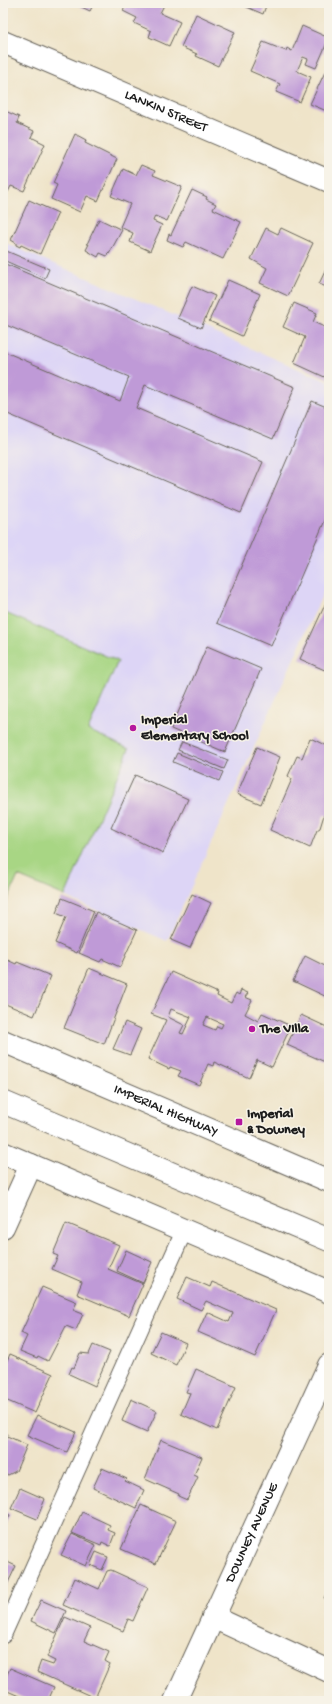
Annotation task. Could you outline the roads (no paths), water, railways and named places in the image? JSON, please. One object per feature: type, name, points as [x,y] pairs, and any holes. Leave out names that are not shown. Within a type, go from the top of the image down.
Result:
[{"type":"main road","name":"LANKIN STREET","points":[[3,42],[329,181]]},
{"type":"main road","name":"IMPERIAL HIGHWAY","points":[[3,1041],[329,1181]]},
{"type":"main road","points":[[3,1102],[329,1240]]},
{"type":"main road","points":[[3,1153],[329,1292]]},
{"type":"main road","points":[[3,1227],[31,1165]]},
{"type":"main road","name":"DOWNEY AVENUE","points":[[175,1701],[329,1365]]},
{"type":"main road","points":[[213,1617],[329,1671]]},
{"type":"lane","points":[[3,1635],[184,1231]]},
{"type":"place","name":"Imperial Elementary School","points":[[133,728]]},
{"type":"place","name":"The VIlla","points":[[252,1029]]},
{"type":"place","name":"Imperial & Downey","points":[[239,1122]]}]
